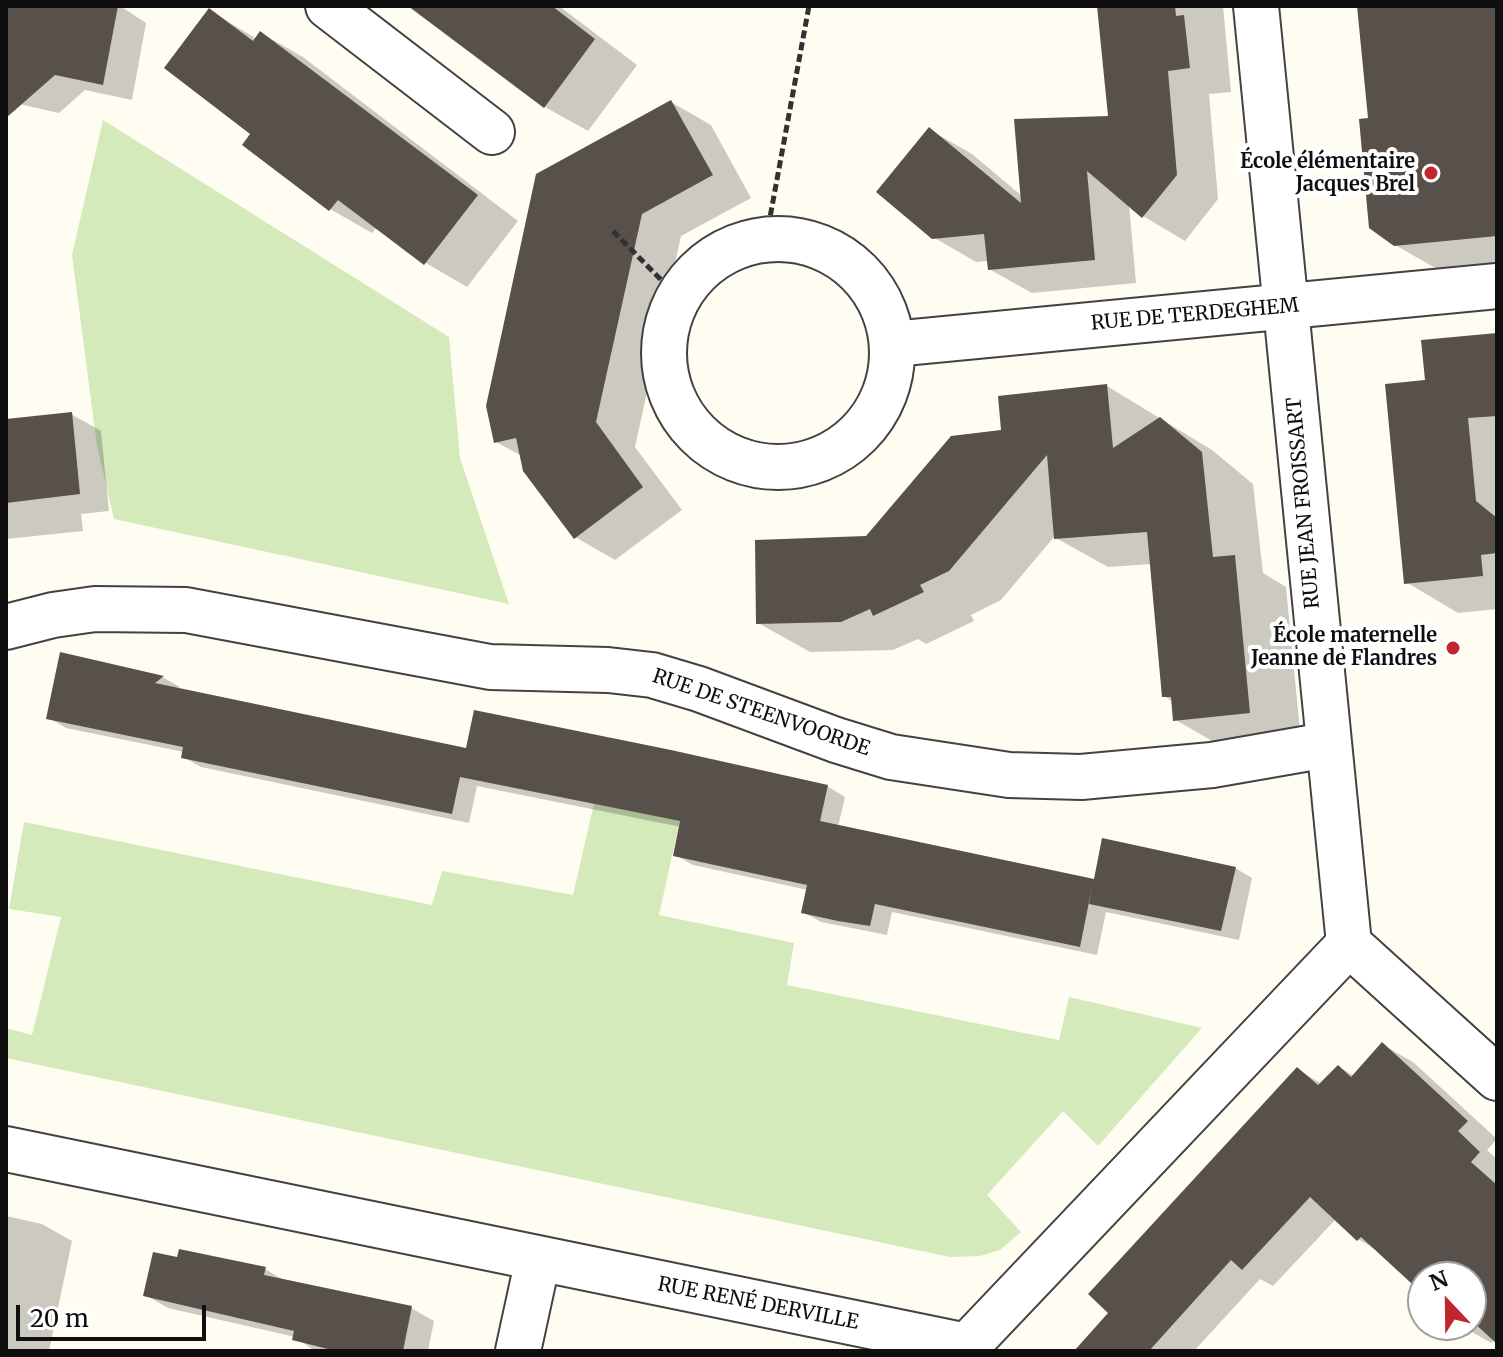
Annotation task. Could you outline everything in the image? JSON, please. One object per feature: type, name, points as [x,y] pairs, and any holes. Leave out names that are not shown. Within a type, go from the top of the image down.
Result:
[{"type":"street","points":[[328,6],[492,132]]},
{"type":"street","name":"RUE JEAN FROISSART","points":[[1256,6],[1349,944]]},
{"type":"street","points":[[766,239],[802,241],[837,254],[864,278],[884,308],[893,344],[889,382],[873,417],[855,436],[846,445],[811,462],[773,468],[735,459],[702,439],[677,409],[665,372],[665,333],[678,297],[700,268],[731,248],[766,239]]},
{"type":"street","name":"RUE DE TERDEGHEM","points":[[893,344],[1497,286]]},
{"type":"street","name":"RUE DE STEENVOORDE","points":[[6,627],[53,615],[95,609],[186,610],[490,667],[608,670],[652,675],[891,757],[1009,775],[1081,777],[1198,766],[1327,745]]},
{"type":"street","points":[[1349,944],[1497,1078]]},
{"type":"street","name":"RUE RENÉ DERVILLE","points":[[6,1149],[970,1348],[1349,944]]},
{"type":"street","points":[[518,1351],[538,1259]]},
{"type":"path","points":[[766,239],[809,6]]},
{"type":"path","points":[[613,231],[678,297]]},
{"type":"green space","points":[[103,120],[449,337],[460,458],[509,604],[114,519],[97,446],[72,255]]},
{"type":"green space","points":[[609,738],[694,756],[659,915],[794,943],[787,985],[1059,1040],[1069,997],[1202,1028],[1098,1146],[1063,1111],[987,1195],[1021,1232],[1000,1250],[980,1256],[950,1257],[6,1058],[6,1028],[32,1035],[61,917],[9,909],[24,822],[432,905],[442,871],[573,895]]},
{"type":"building","points":[[6,6],[118,6],[103,85],[55,75],[6,118]]},
{"type":"building","points":[[408,6],[552,6],[595,39],[544,108]]},
{"type":"building","points":[[1097,6],[1175,6],[1176,16],[1184,15],[1190,68],[1168,71],[1177,175],[1142,218],[1087,171],[1095,260],[988,270],[984,234],[932,239],[876,192],[929,127],[1021,203],[1014,119],[1108,116]]},
{"type":"building","name":"École élémentaire Jacques Brel","points":[[1357,6],[1497,6],[1497,236],[1394,246],[1369,228],[1359,119],[1368,118]]},
{"type":"building","points":[[209,8],[253,41],[260,31],[478,195],[424,265],[338,200],[329,211],[242,145],[250,134],[164,68]]},
{"type":"building","points":[[671,100],[713,175],[642,214],[596,422],[643,487],[574,539],[523,471],[516,438],[494,443],[486,406],[536,174]]},
{"type":"building","points":[[1497,333],[1497,416],[1468,418],[1476,501],[1497,518],[1497,553],[1481,555],[1483,576],[1404,584],[1385,384],[1425,380],[1421,340]]},
{"type":"building","points":[[1107,384],[1113,448],[1160,417],[1202,452],[1213,557],[1235,555],[1250,713],[1173,721],[1171,697],[1162,697],[1147,532],[1054,539],[1047,455],[949,571],[920,585],[924,592],[873,616],[870,609],[841,622],[756,624],[755,540],[866,536],[951,436],[1001,430],[998,396]]},
{"type":"building","points":[[72,412],[80,494],[6,503],[6,419]]},
{"type":"building","points":[[60,652],[164,676],[155,683],[466,748],[474,710],[671,750],[828,785],[820,821],[1094,879],[1102,838],[1236,867],[1221,931],[1089,904],[1092,887],[1080,947],[875,904],[870,926],[838,921],[801,913],[807,885],[673,856],[680,821],[460,777],[452,814],[181,758],[183,747],[46,719]]},
{"type":"building","points":[[1382,1042],[1468,1121],[1458,1131],[1480,1152],[1471,1162],[1497,1185],[1497,1344],[1487,1335],[1487,1261],[1407,1261],[1407,1279],[1361,1237],[1357,1241],[1310,1197],[1242,1270],[1231,1260],[1149,1351],[1074,1351],[1108,1313],[1088,1294],[1297,1067],[1318,1085],[1338,1065],[1351,1077]]},
{"type":"building","points":[[179,1249],[266,1267],[264,1275],[412,1306],[403,1351],[336,1351],[292,1340],[294,1331],[143,1296],[153,1252],[177,1257]]},
{"type":"place","name":"École élémentaire Jacques Brel","points":[[1431,173]]},
{"type":"place","name":"École maternelle Jeanne de Flandres","points":[[1453,648]]}]
